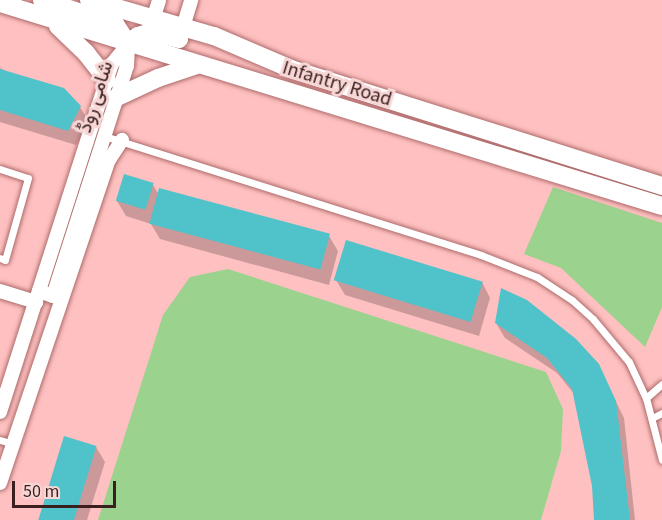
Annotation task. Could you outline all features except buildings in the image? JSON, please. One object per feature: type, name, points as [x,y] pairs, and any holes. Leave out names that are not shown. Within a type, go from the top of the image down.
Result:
[{"type":"main road","points":[[42,0],[115,24],[128,44],[138,36],[151,32],[160,33],[291,69]]},
{"type":"main road","name":"Infantry Road","points":[[89,0],[132,6],[153,19],[214,36],[291,69],[662,186]]},
{"type":"main road","name":"Infantry Road","points":[[0,3],[662,206]]},
{"type":"main road","points":[[50,19],[75,41],[107,80]]},
{"type":"main road","points":[[117,97],[158,78],[198,65]]},
{"type":"street","points":[[153,19],[159,0]]},
{"type":"street","points":[[183,27],[191,0]]},
{"type":"street","name":"شامی روڈ","points":[[0,412],[114,58],[128,44]]},
{"type":"street","name":"شامی روڈ","points":[[40,367],[38,347],[129,61],[128,44]]},
{"type":"street","name":"شامی روڈ","points":[[0,483],[7,442],[40,367],[109,160],[122,140]]},
{"type":"street","points":[[0,291],[37,297],[53,296]]},
{"type":"lane","points":[[104,136],[482,255],[537,277],[572,300],[613,340],[629,362],[646,398],[662,460]]},
{"type":"lane","points":[[0,169],[28,178],[5,260],[0,258]]},
{"type":"lane","points":[[646,398],[662,384]]},
{"type":"lane","points":[[652,418],[662,413]]},
{"type":"green space","points":[[553,187],[662,223],[662,307],[645,347],[561,268],[524,254]]},
{"type":"green space","points":[[228,269],[546,372],[563,409],[561,451],[541,520],[98,520],[163,315],[190,277]]}]
